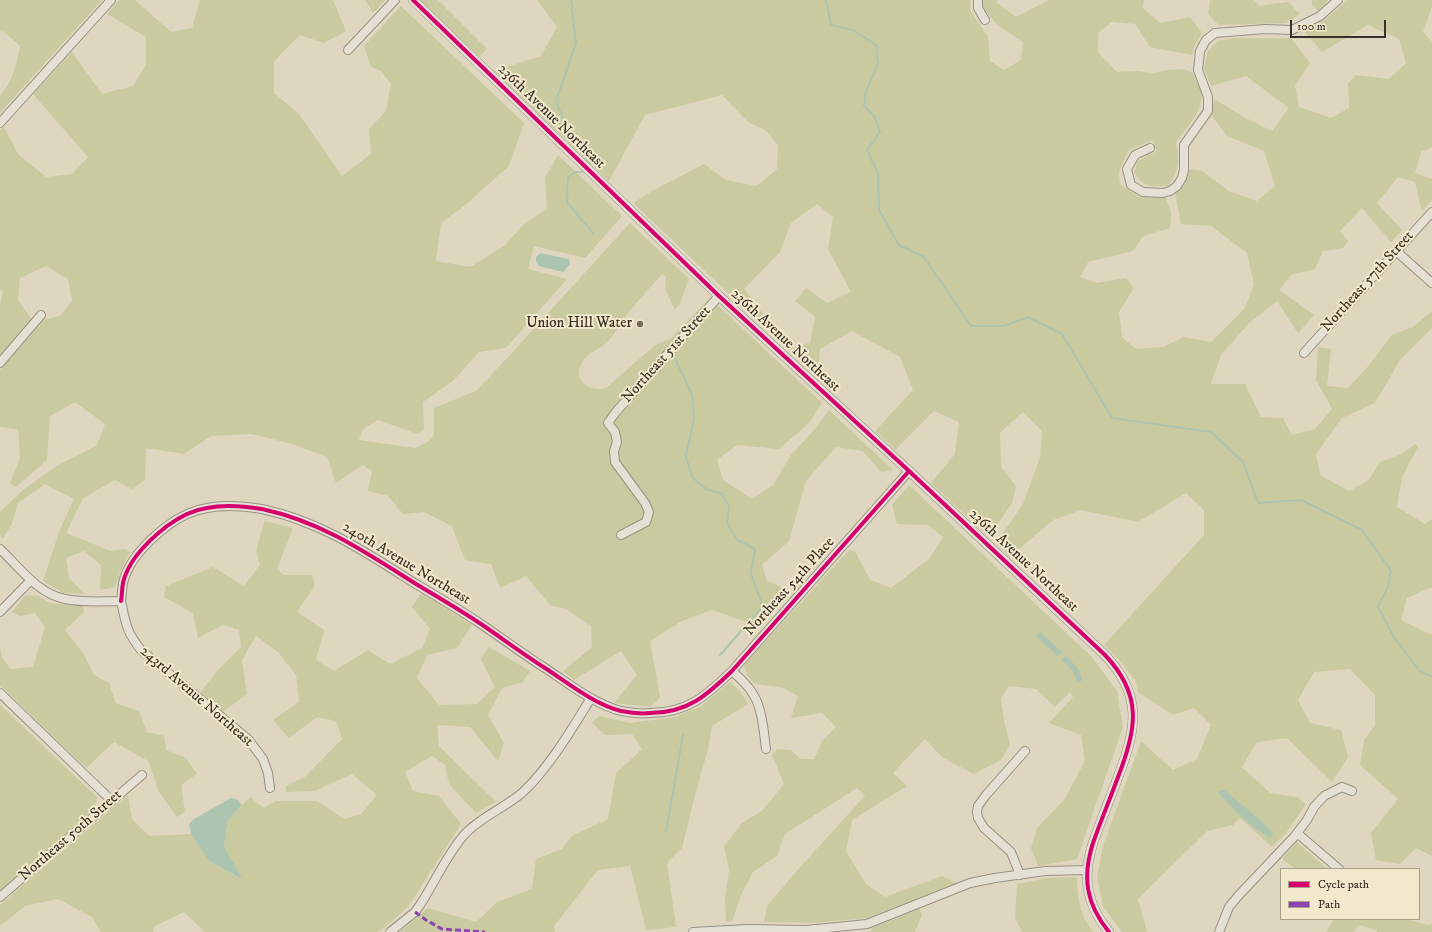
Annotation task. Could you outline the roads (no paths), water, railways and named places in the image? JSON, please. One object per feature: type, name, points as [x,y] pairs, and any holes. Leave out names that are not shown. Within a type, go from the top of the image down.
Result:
[{"type":"street","points":[[0,123],[111,0]]},
{"type":"street","points":[[348,50],[395,0]]},
{"type":"street","name":"236th Avenue Northeast","points":[[413,0],[719,296],[909,471],[1105,655],[1119,671],[1127,685],[1132,703],[1134,723],[1130,745],[1095,837],[1087,870],[1089,895],[1098,917],[1109,932]]},
{"type":"street","points":[[978,0],[978,8],[985,20]]},
{"type":"street","points":[[1150,148],[1135,155],[1127,169],[1131,185],[1142,192],[1163,193],[1170,191],[1177,186],[1182,178],[1184,170],[1184,145],[1208,111],[1208,97],[1198,70],[1200,51],[1206,40],[1215,33],[1265,29],[1292,30],[1320,16],[1338,0]]},
{"type":"street","name":"Northeast 57th Street","points":[[1304,353],[1432,212]]},
{"type":"street","points":[[1396,251],[1432,284]]},
{"type":"street","name":"Northeast 51st Street","points":[[621,535],[646,522],[649,512],[645,503],[615,462],[614,451],[617,442],[615,432],[608,423],[615,413],[719,296]]},
{"type":"street","points":[[0,363],[41,315]]},
{"type":"street","name":"Northeast 54th Place","points":[[680,710],[699,699],[715,687],[732,671],[909,471]]},
{"type":"street","name":"240th Avenue Northeast","points":[[121,601],[123,583],[127,572],[135,559],[147,542],[172,523],[199,510],[217,506],[249,507],[293,518],[330,532],[359,548],[481,624],[523,654],[591,698],[605,705],[622,711],[639,714],[662,713],[680,710]]},
{"type":"street","points":[[0,549],[45,592],[66,600],[121,601]]},
{"type":"street","points":[[0,612],[31,580]]},
{"type":"street","name":"243rd Avenue Northeast","points":[[121,601],[126,627],[132,639],[141,650],[248,739],[263,760],[268,773],[270,788]]},
{"type":"street","points":[[732,671],[745,683],[754,695],[762,722],[766,749]]},
{"type":"street","points":[[0,694],[112,801]]},
{"type":"street","points":[[390,932],[415,912],[426,897],[464,834],[523,792],[539,775],[591,698]]},
{"type":"street","points":[[1020,875],[1010,852],[984,828],[978,818],[977,812],[978,806],[986,795],[1025,751]]},
{"type":"street","name":"Northeast 50th Street","points":[[0,897],[142,775]]},
{"type":"street","points":[[1219,932],[1229,906],[1255,876],[1297,833],[1307,820],[1314,807],[1324,796],[1342,787],[1352,791]]},
{"type":"street","points":[[1297,833],[1338,868]]},
{"type":"street","points":[[693,932],[747,929],[806,930],[867,924],[970,883],[995,878],[1061,870],[1087,870]]},
{"type":"street","points":[[864,932],[867,924]]},
{"type":"waterway","points":[[571,0],[576,43],[556,101],[568,131],[590,164]]},
{"type":"waterway","points":[[826,0],[831,25],[853,30],[876,45],[878,64],[865,94],[864,106],[875,117],[880,132],[867,150],[878,173],[879,210],[899,245],[924,257],[971,326],[1004,326],[1028,317],[1062,334],[1112,418],[1211,432],[1243,462],[1258,503],[1301,500],[1362,530],[1391,571],[1388,587],[1378,607],[1395,639],[1420,671],[1432,676]]},
{"type":"waterway","points":[[582,172],[575,172],[568,178],[567,202],[593,233]]},
{"type":"waterway","points":[[675,358],[692,395],[694,419],[686,456],[692,477],[706,489],[722,494],[729,506],[727,523],[737,540],[755,549],[751,574],[763,606],[720,655]]},
{"type":"waterway","points":[[666,832],[683,735]]},
{"type":"place","name":"Union Hill Water","points":[[640,324]]}]
